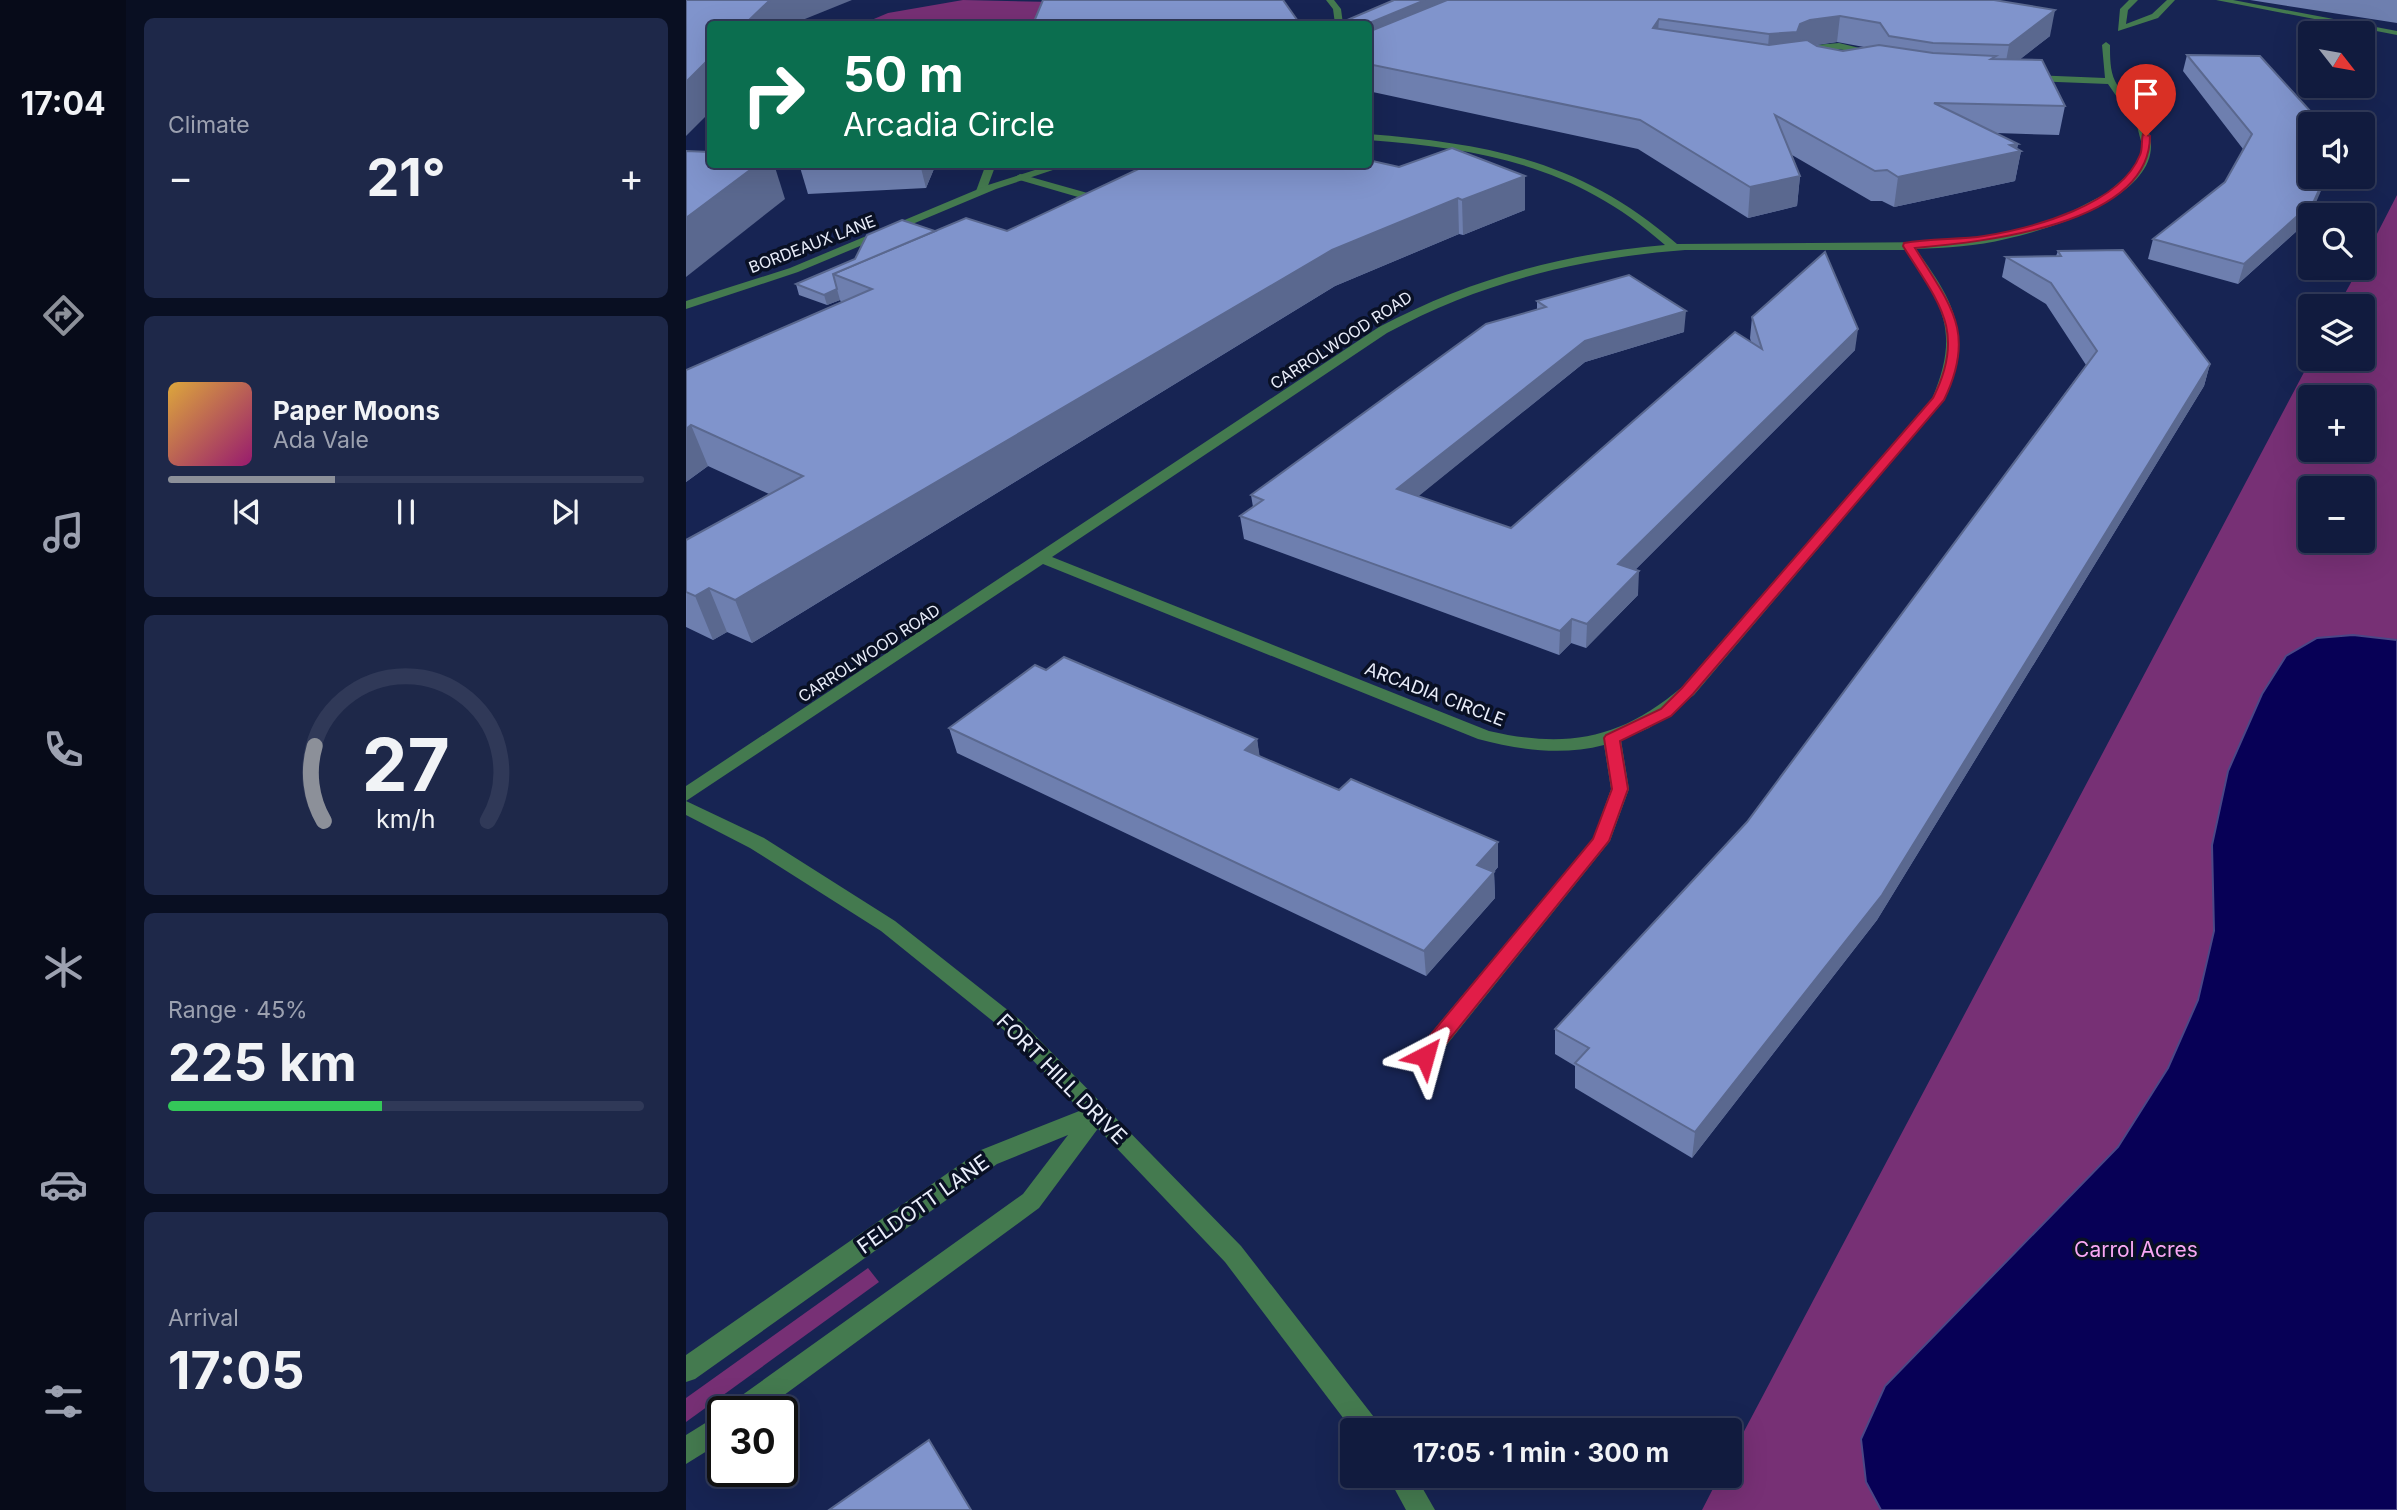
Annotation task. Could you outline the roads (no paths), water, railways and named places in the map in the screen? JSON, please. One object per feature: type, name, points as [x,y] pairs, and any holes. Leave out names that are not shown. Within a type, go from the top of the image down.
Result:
[{"type":"street","points":[[1329,0],[1337,9],[1339,21]]},
{"type":"street","points":[[2134,0],[2124,9],[2121,29],[2155,16],[2171,0]]},
{"type":"street","points":[[2220,0],[2397,33]]},
{"type":"street","name":"CARROLWOOD ROAD","points":[[686,795],[1383,330],[1421,308],[1524,271],[1579,259],[1672,246],[1908,246],[1982,239],[2052,223],[2081,212],[2127,183],[2146,153],[2146,136],[2110,81],[2106,45]]},
{"type":"street","points":[[1805,63],[1801,55],[1806,51],[1839,46],[1873,54],[1879,62],[1875,66]]},
{"type":"street","points":[[1792,64],[1805,63],[1822,69],[1847,72],[1875,66],[1889,68]]},
{"type":"street","points":[[2023,78],[2110,81]]},
{"type":"street","points":[[1372,137],[1469,148],[1571,176],[1609,195],[1633,211],[1672,246]]},
{"type":"street","points":[[981,191],[989,168]]},
{"type":"street","name":"BORDEAUX LANE","points":[[686,305],[794,270],[981,191],[1052,168]]},
{"type":"street","points":[[1020,177],[1087,196]]},
{"type":"street","points":[[1063,207],[1100,190]]},
{"type":"street","name":"ARCADIA CIRCLE","points":[[1043,559],[1484,735],[1516,745],[1551,746],[1586,744],[1612,738],[1666,713],[1688,691],[1938,400],[1955,356],[1952,322],[1945,305],[1908,246]]},
{"type":"street","points":[[1425,1056],[1601,841],[1620,789],[1612,738]]},
{"type":"street","name":"FORT HILL DRIVE","points":[[686,807],[757,843],[888,926],[1012,1025],[1233,1254],[1359,1418]]},
{"type":"street","points":[[762,1396],[1031,1201],[1097,1113]]},
{"type":"street","name":"FELDOTT LANE","points":[[686,1370],[989,1157],[1097,1113]]},
{"type":"street","points":[[686,1451],[707,1436]]},
{"type":"street","points":[[1408,1488],[1421,1510]]},
{"type":"park label","name":"Carrol Acres","points":[[2136,1249]]}]
